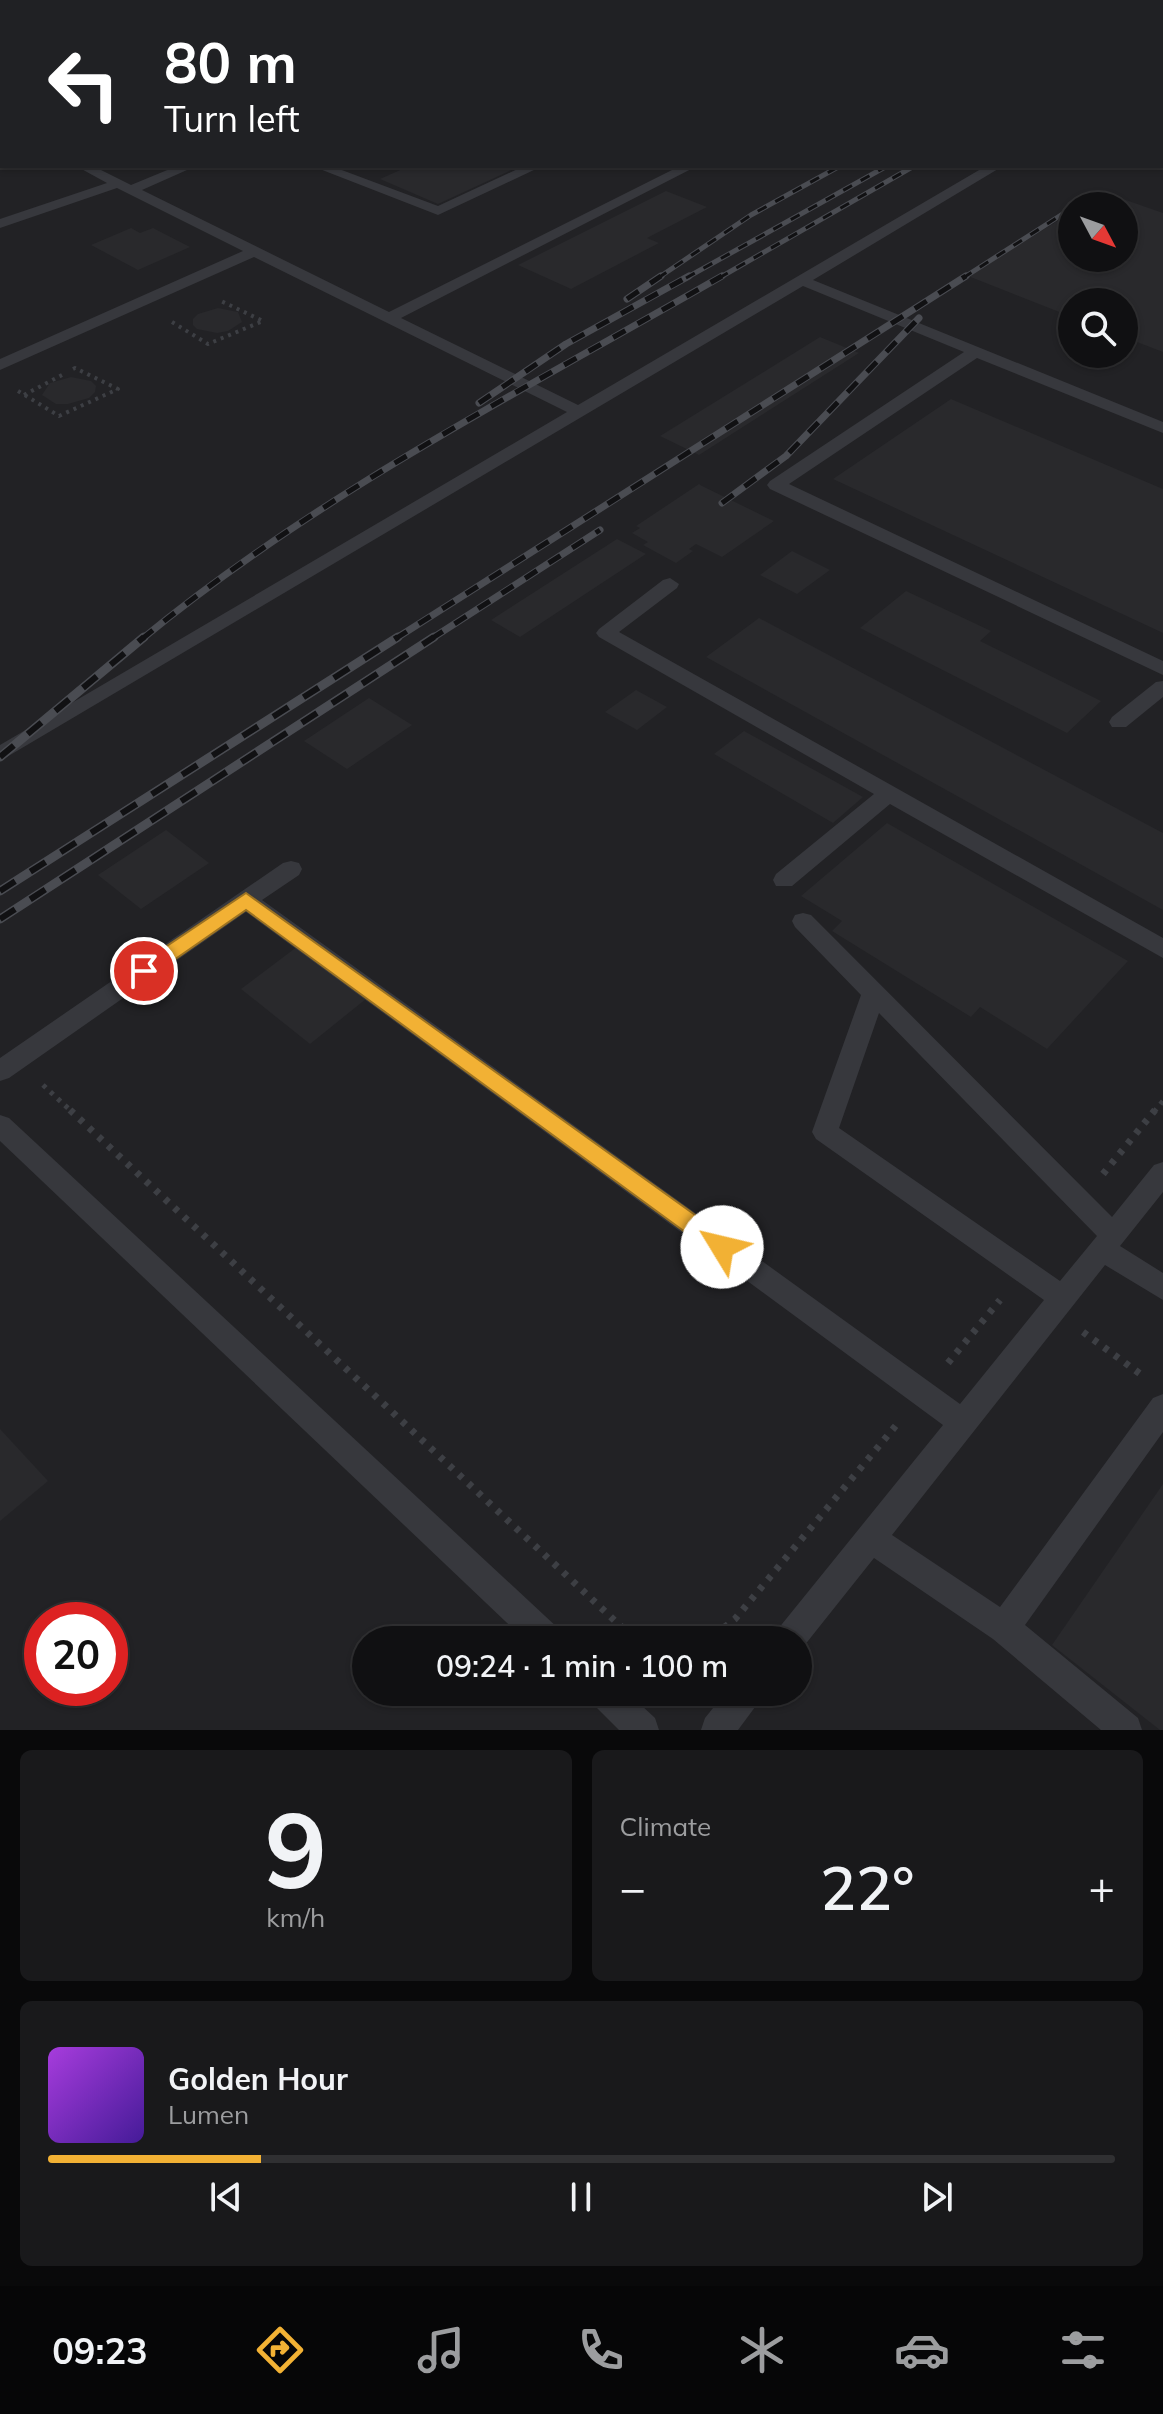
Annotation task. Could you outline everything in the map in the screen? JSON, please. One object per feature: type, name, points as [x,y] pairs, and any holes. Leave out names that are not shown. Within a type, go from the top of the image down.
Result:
[{"type":"lane","points":[[87,168],[581,413]]},
{"type":"lane","points":[[0,224],[183,168]]},
{"type":"lane","points":[[390,317],[686,168]]},
{"type":"lane","points":[[0,754],[993,168]]},
{"type":"lane","points":[[340,169],[438,211],[529,169]]},
{"type":"lane","points":[[0,365],[255,251]]},
{"type":"lane","points":[[803,281],[1163,428]]},
{"type":"lane","points":[[977,351],[776,485],[1163,669]]},
{"type":"lane","points":[[670,584],[606,633],[1163,949]]},
{"type":"lane","points":[[1119,722],[1163,687]]},
{"type":"lane","points":[[784,880],[889,793]]},
{"type":"lane","points":[[8,1065],[291,869]]},
{"type":"lane","points":[[246,900],[963,1423]]},
{"type":"lane","points":[[803,921],[1108,1242],[1163,1288]]},
{"type":"lane","points":[[874,993],[825,1132],[1058,1304]]},
{"type":"lane","points":[[0,1125],[533,1626]]},
{"type":"lane","points":[[800,1626],[1163,1173]]},
{"type":"lane","points":[[1004,1628],[1157,1394]]},
{"type":"lane","points":[[870,1538],[1004,1628],[1126,1730]]},
{"type":"lane","points":[[618,1706],[643,1730]]},
{"type":"lane","points":[[717,1730],[736,1706]]},
{"type":"path","points":[[140,302],[208,344],[263,321],[223,300],[210,305]]},
{"type":"path","points":[[172,322],[184,316]]},
{"type":"path","points":[[75,368],[118,389],[59,416],[24,395],[75,368]]},
{"type":"path","points":[[8,1065],[620,1626]]},
{"type":"path","points":[[1058,1304],[1157,1394]]},
{"type":"shaded area","points":[[0,168],[1163,168],[1163,1730],[0,1730]]},
{"type":"building","points":[[405,168],[516,168],[438,204],[380,179]]},
{"type":"building","points":[[666,191],[707,207],[647,238],[659,243],[571,289],[518,265]]},
{"type":"building","points":[[1138,204],[1163,213],[1163,352],[1138,342],[1138,288],[1058,288],[1058,311],[968,276],[1058,221],[1058,272],[1138,272]]},
{"type":"building","points":[[131,228],[140,233],[153,228],[190,247],[138,270],[91,245]]},
{"type":"building","points":[[218,308],[238,312],[242,322],[228,331],[217,333],[197,329],[193,325],[193,319],[198,314]]},
{"type":"building","points":[[820,337],[859,353],[699,455],[660,436]]},
{"type":"building","points":[[71,377],[91,381],[96,386],[95,392],[89,398],[68,404],[56,404],[42,395],[50,383]]},
{"type":"building","points":[[951,399],[1163,489],[1163,633],[833,479]]},
{"type":"building","points":[[699,484],[774,521],[722,557],[696,544],[689,549],[693,551],[676,563],[643,545],[648,542],[632,533],[640,528],[636,526]]},
{"type":"building","points":[[617,539],[646,554],[520,637],[491,620]]},
{"type":"building","points":[[792,551],[830,570],[797,594],[760,575]]},
{"type":"building","points":[[906,591],[991,631],[980,641],[1101,701],[1067,733],[860,628]]},
{"type":"building","points":[[759,618],[1163,833],[1163,910],[706,657]]},
{"type":"building","points":[[636,690],[667,707],[637,730],[605,712]]},
{"type":"building","points":[[369,698],[412,725],[347,769],[304,741]]},
{"type":"building","points":[[744,731],[863,797],[833,823],[714,754]]},
{"type":"building","points":[[887,823],[1128,961],[1047,1049],[980,1007],[971,1017],[832,931],[842,921],[801,896]]},
{"type":"building","points":[[166,830],[209,863],[141,909],[98,875]]},
{"type":"building","points":[[298,946],[366,999],[310,1044],[241,989]]},
{"type":"building","points":[[0,1429],[48,1481],[0,1521]]},
{"type":"building","points":[[1163,1484],[1163,1730],[1160,1730],[1052,1645]]},
{"type":"railway","points":[[658,278],[751,215],[836,168]]},
{"type":"railway","points":[[686,278],[883,168]]},
{"type":"railway","points":[[719,278],[911,168]]},
{"type":"railway","points":[[963,278],[1058,217]]},
{"type":"railway","points":[[627,299],[661,276]]},
{"type":"railway","points":[[479,403],[566,344],[689,276]]},
{"type":"railway","points":[[142,639],[209,586],[351,490],[498,402],[722,276]]},
{"type":"railway","points":[[395,639],[966,276]]},
{"type":"railway","points":[[722,503],[786,456],[919,318]]},
{"type":"railway","points":[[431,639],[600,530]]},
{"type":"railway","points":[[0,757],[144,637]]},
{"type":"railway","points":[[0,891],[398,637]]},
{"type":"railway","points":[[0,919],[434,637]]},
{"type":"route","points":[[144,971],[246,900],[722,1247]]}]
